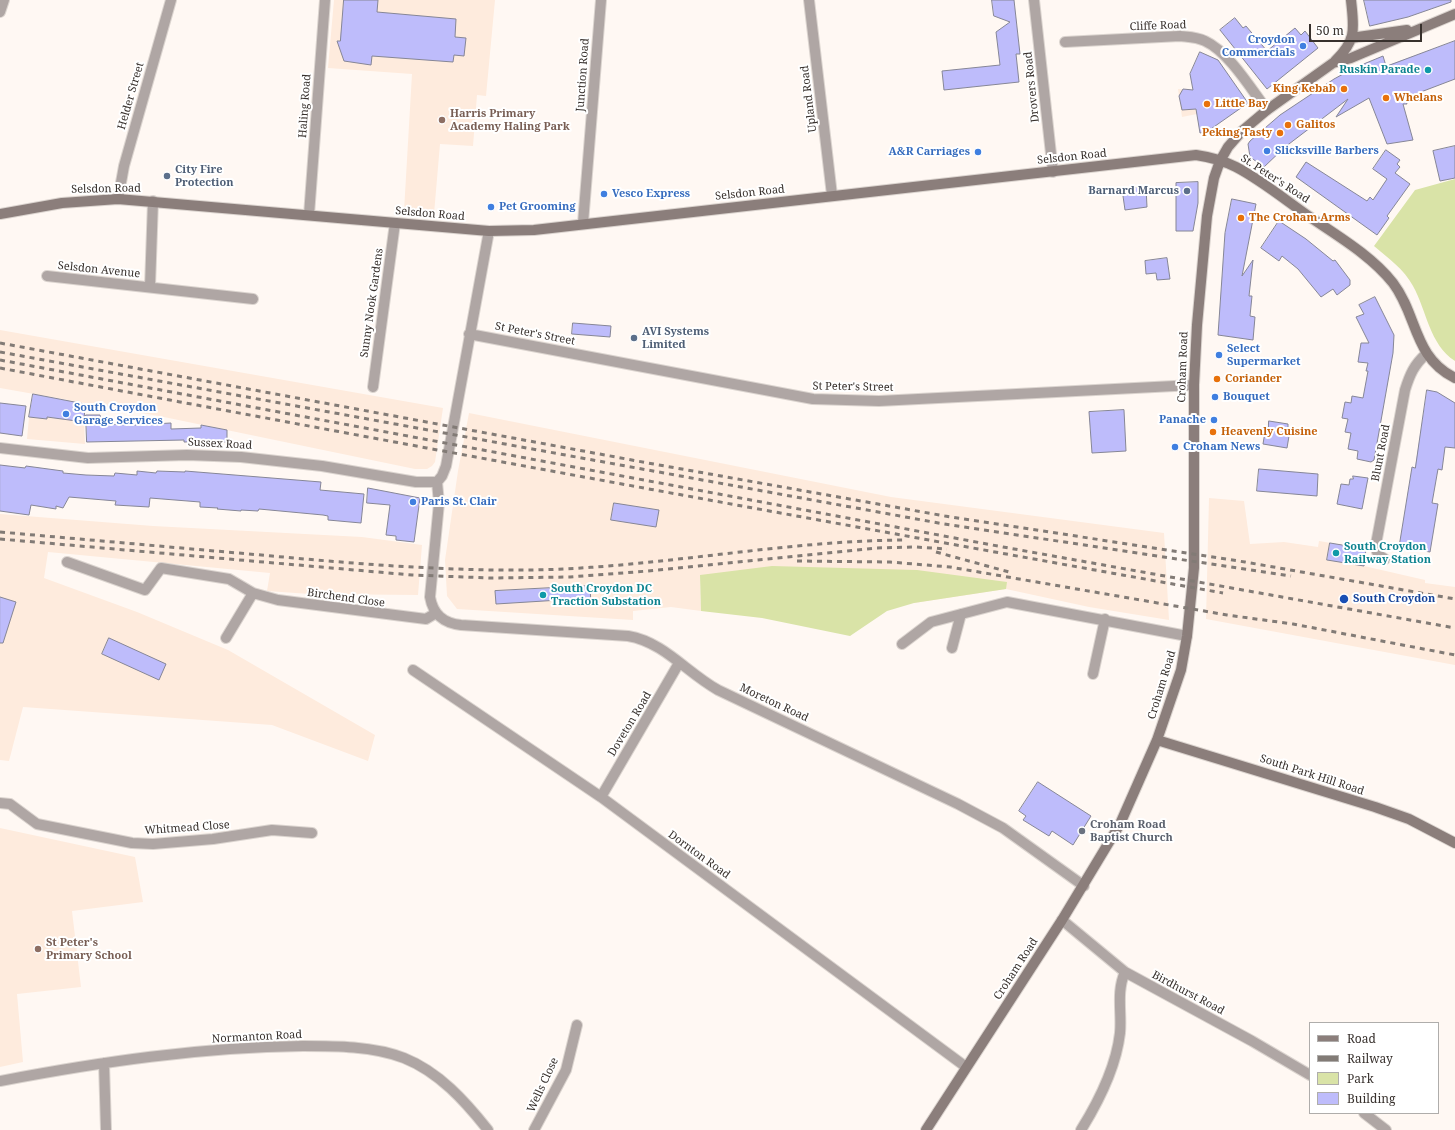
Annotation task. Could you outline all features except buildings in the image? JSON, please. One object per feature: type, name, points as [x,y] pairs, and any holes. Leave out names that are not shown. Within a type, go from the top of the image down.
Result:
[{"type":"main road","points":[[1220,161],[1232,142],[1242,131],[1267,110],[1333,63],[1347,49],[1351,38],[1353,25],[1351,0]]},
{"type":"main road","points":[[1333,63],[1351,58],[1416,29],[1455,14]]},
{"type":"main road","points":[[1351,38],[1370,37],[1416,29]]},
{"type":"main road","name":"Selsdon Road","points":[[0,214],[62,203],[118,199],[310,214],[489,231],[534,230],[583,223],[1053,172],[1190,155],[1220,161]]},
{"type":"main road","name":"St. Peter's Road","points":[[1220,161],[1243,171],[1277,194],[1352,247],[1383,272],[1402,297],[1426,354],[1437,366],[1455,378]]},
{"type":"main road","name":"Croham Road","points":[[926,1130],[1084,886],[1120,824],[1157,740],[1181,670],[1187,636],[1194,568],[1194,385],[1202,262],[1210,196],[1220,161]]},
{"type":"main road","name":"South Park Hill Road","points":[[1157,740],[1375,807],[1408,820],[1455,843]]},
{"type":"street","points":[[0,12],[4,0]]},
{"type":"street","name":"Helder Street","points":[[118,199],[124,166],[170,0]]},
{"type":"street","name":"Haling Road","points":[[310,214],[325,0]]},
{"type":"street","name":"Junction Road","points":[[583,223],[601,0]]},
{"type":"street","name":"Upland Road","points":[[809,0],[832,195]]},
{"type":"street","name":"Drovers Road","points":[[1034,0],[1053,172]]},
{"type":"street","name":"Cliffe Road","points":[[1065,42],[1180,36],[1193,37],[1216,48],[1227,59],[1267,110]]},
{"type":"street","name":"Selsdon Avenue","points":[[150,287],[153,201]]},
{"type":"street","name":"Sunny Nook Gardens","points":[[373,387],[395,223]]},
{"type":"street","points":[[436,613],[431,600],[430,588],[439,503],[437,482],[442,476],[446,466],[489,231]]},
{"type":"street","name":"Selsdon Avenue","points":[[46,276],[253,299]]},
{"type":"street","name":"St Peter's Street","points":[[469,334],[813,399],[879,401],[1194,385]]},
{"type":"street","name":"Blunt Road","points":[[1386,559],[1379,556],[1376,551],[1376,544],[1405,390],[1410,373],[1415,364],[1426,354]]},
{"type":"street","name":"Sussex Road","points":[[0,448],[88,458],[187,455],[241,457],[315,465],[416,482],[437,482]]},
{"type":"street","name":"Birchend Close","points":[[67,562],[145,590],[161,568],[229,579],[253,593],[278,600],[390,616],[426,619],[436,613]]},
{"type":"street","points":[[226,638],[253,593]]},
{"type":"street","points":[[902,644],[931,622],[1007,602],[1105,619],[1187,636]]},
{"type":"street","name":"Moreton Road","points":[[436,613],[443,620],[455,625],[632,636],[654,643],[698,679],[718,690],[979,814],[1002,828],[1084,886]]},
{"type":"street","points":[[952,648],[961,614]]},
{"type":"street","points":[[1093,674],[1105,619]]},
{"type":"street","name":"Doveton Road","points":[[601,797],[679,663]]},
{"type":"street","name":"Dornton Road","points":[[413,670],[601,797],[966,1067]]},
{"type":"street","name":"Whitmead Close","points":[[0,803],[10,804],[37,824],[132,843],[153,844],[213,839],[272,830],[312,832]]},
{"type":"street","name":"Birdhurst Road","points":[[1062,920],[1124,972],[1252,1041],[1309,1074]]},
{"type":"street","points":[[1080,1130],[1100,1097],[1115,1056],[1120,1034],[1120,984],[1124,972]]},
{"type":"street","name":"Wells Close","points":[[534,1130],[566,1070],[577,1025]]},
{"type":"street","name":"Normanton Road","points":[[0,1082],[104,1062],[268,1047],[326,1046],[383,1052],[411,1061],[434,1075],[460,1097],[488,1130]]},
{"type":"street","points":[[104,1062],[106,1130]]},
{"type":"street","points":[[1365,1114],[1386,1130]]},
{"type":"shaded area","name":"Harris Primary Academy Haling Park","points":[[334,0],[495,0],[486,96],[477,95],[473,146],[440,144],[434,214],[404,211],[412,74],[328,68]]},
{"type":"shaded area","points":[[1178,89],[1194,90],[1199,111],[1212,129],[1207,130],[1197,114],[1182,117]]},
{"type":"shaded area","points":[[0,330],[443,408],[435,462],[427,469],[415,469],[159,416],[0,388]]},
{"type":"shaded area","points":[[469,413],[891,497],[1164,533],[1169,620],[1089,607],[1006,589],[914,603],[700,575],[701,611],[671,607],[633,611],[633,620],[457,609],[447,596],[445,560],[458,471]]},
{"type":"shaded area","points":[[29,417],[47,419],[47,417],[84,422],[85,444],[27,439]]},
{"type":"shaded area","points":[[1209,498],[1244,501],[1250,544],[1284,542],[1318,547],[1319,541],[1366,549],[1364,566],[1425,580],[1425,583],[1455,587],[1455,665],[1206,619]]},
{"type":"shaded area","points":[[0,514],[153,526],[362,537],[422,545],[418,595],[310,594],[267,591],[270,573],[48,552],[44,578],[137,612],[228,650],[375,735],[368,761],[272,725],[23,707],[9,761],[0,760]]},
{"type":"shaded area","name":"St Peter's Primary School","points":[[0,828],[135,857],[143,902],[72,911],[81,987],[17,994],[23,1062],[0,1067]]},
{"type":"green space","points":[[1455,179],[1455,361],[1439,346],[1418,296],[1405,274],[1374,246],[1415,190]]},
{"type":"green space","points":[[772,566],[917,570],[1007,582],[1006,589],[914,603],[887,611],[850,636],[762,618],[701,611],[700,575]]},
{"type":"railway","points":[[0,343],[648,463],[945,516],[1245,562],[1455,599]]},
{"type":"railway","points":[[0,352],[944,524],[1291,576]]},
{"type":"railway","points":[[0,360],[1003,547],[1455,628]]},
{"type":"railway","points":[[0,368],[611,482],[1223,593]]},
{"type":"railway","points":[[0,532],[369,564],[499,570],[531,570],[624,565],[764,549],[857,541],[903,540]]},
{"type":"railway","points":[[0,539],[412,575],[491,578],[570,577],[648,571],[876,548],[916,547],[947,549]]},
{"type":"railway","points":[[936,552],[1009,572]]},
{"type":"railway","points":[[797,561],[890,562],[950,567],[1227,615],[1293,624],[1455,655]]},
{"type":"place","name":"Croydon Commercials","points":[[1303,46]]},
{"type":"place","name":"Ruskin Parade","points":[[1428,70]]},
{"type":"place","name":"King Kebab","points":[[1344,89]]},
{"type":"place","name":"Whelans","points":[[1386,98]]},
{"type":"place","name":"Little Bay","points":[[1207,104]]},
{"type":"place","name":"Harris Primary Academy Haling Park","points":[[442,120]]},
{"type":"place","name":"Galitos","points":[[1288,125]]},
{"type":"place","name":"Peking Tasty","points":[[1280,133]]},
{"type":"place","name":"Slicksville Barbers","points":[[1267,151]]},
{"type":"place","name":"A&R Carriages","points":[[978,152]]},
{"type":"place","name":"City Fire Protection","points":[[167,176]]},
{"type":"place","name":"Barnard Marcus","points":[[1187,191]]},
{"type":"place","name":"Vesco Express","points":[[604,194]]},
{"type":"place","name":"Pet Grooming","points":[[491,207]]},
{"type":"place","name":"The Croham Arms","points":[[1241,218]]},
{"type":"place","name":"AVI Systems Limited","points":[[634,338]]},
{"type":"place","name":"Select Supermarket","points":[[1219,355]]},
{"type":"place","name":"Coriander","points":[[1217,379]]},
{"type":"place","name":"Bouquet","points":[[1215,397]]},
{"type":"place","name":"South Croydon Garage Services","points":[[66,414]]},
{"type":"place","name":"Panache","points":[[1214,420]]},
{"type":"place","name":"Heavenly Cuisine","points":[[1213,432]]},
{"type":"place","name":"Croham News","points":[[1175,447]]},
{"type":"place","name":"Paris St. Clair","points":[[413,502]]},
{"type":"place","name":"South Croydon Railway Station","points":[[1336,553]]},
{"type":"place","name":"South Croydon DC Traction Substation","points":[[543,595]]},
{"type":"place","name":"South Croydon","points":[[1344,599]]},
{"type":"place","name":"Croham Road Baptist Church","points":[[1082,831]]},
{"type":"place","name":"St Peter's Primary School","points":[[38,949]]}]
